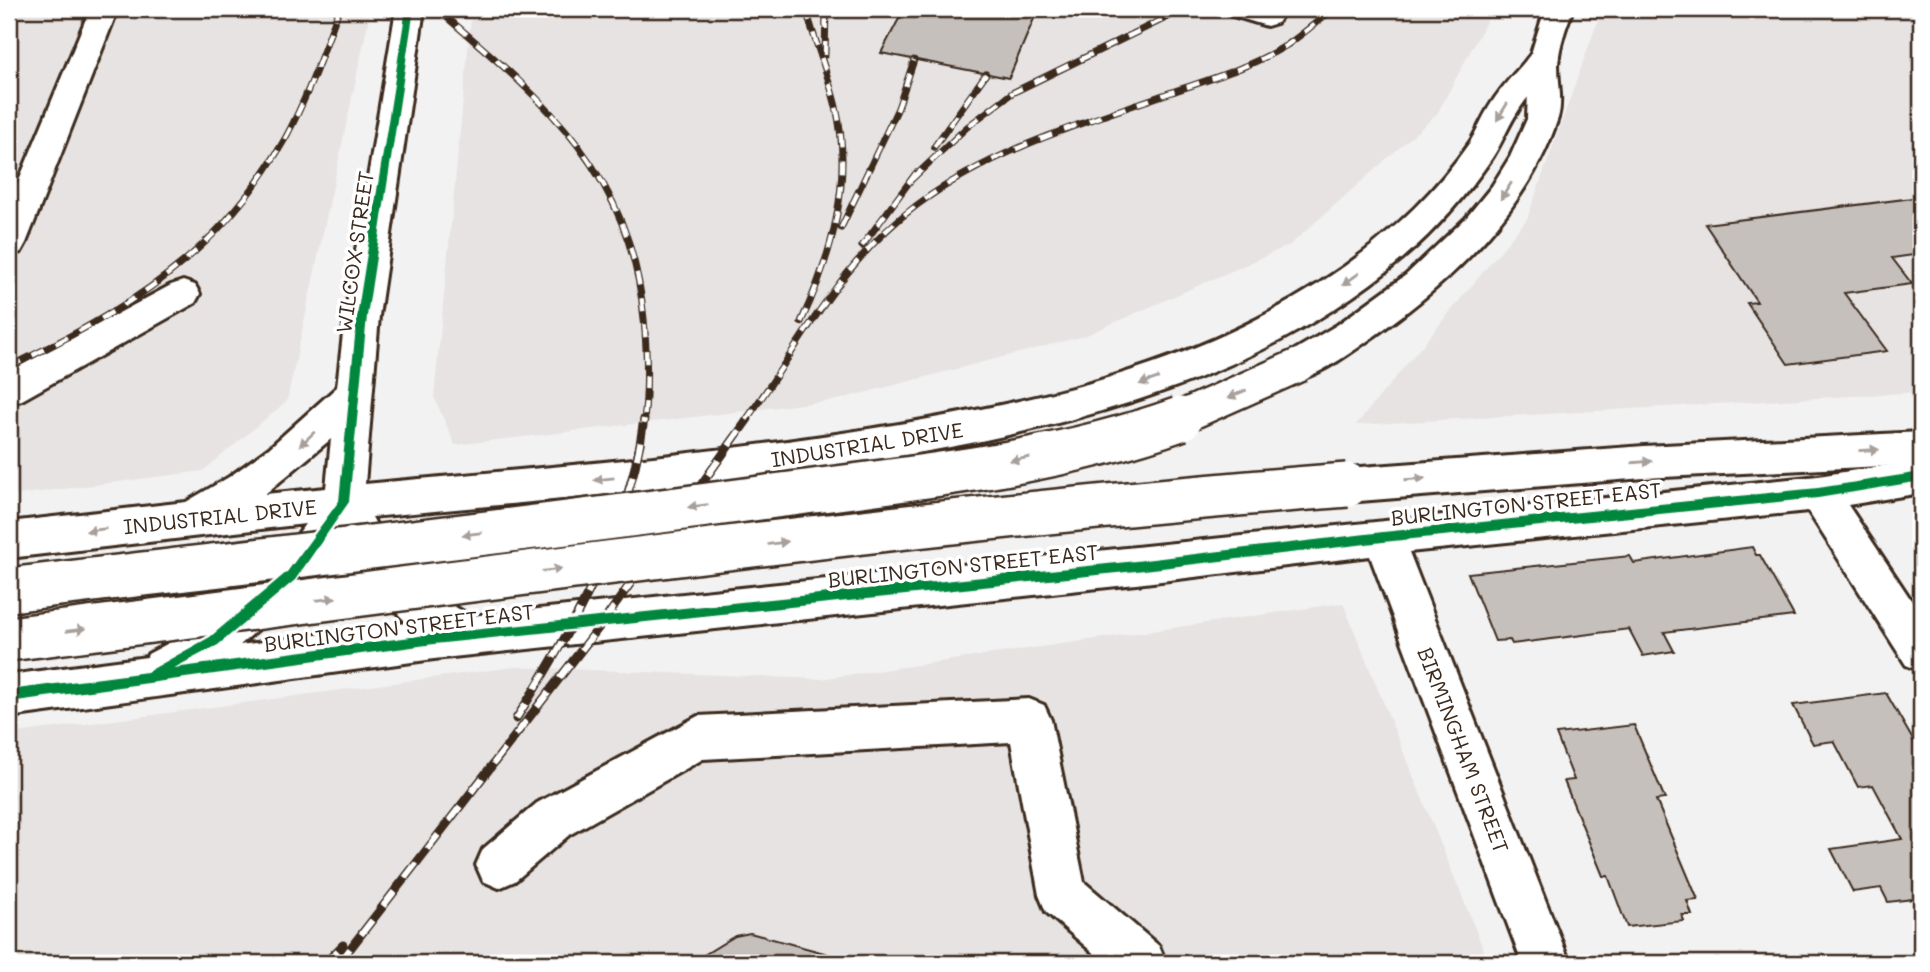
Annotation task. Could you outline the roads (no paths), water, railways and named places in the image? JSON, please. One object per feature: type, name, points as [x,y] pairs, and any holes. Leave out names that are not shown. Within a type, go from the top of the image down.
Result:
[{"type":"street","points":[[9,243],[104,9]]},
{"type":"street","name":"WILCOX STREET","points":[[344,502],[362,316],[410,9]]},
{"type":"street","name":"INDUSTRIAL DRIVE","points":[[9,540],[344,502],[676,472],[846,449],[994,423],[1128,388],[1192,367],[1298,314],[1382,256],[1414,229],[1481,151],[1503,109],[1544,58],[1559,9]]},
{"type":"street","points":[[9,590],[684,509],[941,474],[1083,447],[1144,431],[1234,395],[1299,365],[1343,340],[1405,297],[1455,252],[1490,215],[1521,167],[1544,116],[1544,58]]},
{"type":"street","points":[[9,389],[183,294]]},
{"type":"street","points":[[188,521],[224,501],[293,453],[356,392]]},
{"type":"street","name":"BURLINGTON STREET EAST","points":[[9,639],[1001,516],[1219,494],[1644,462],[1921,448]]},
{"type":"street","name":"BURLINGTON STREET EAST","points":[[9,696],[468,636],[1109,569],[1383,537],[1818,494],[1921,477]]},
{"type":"street","points":[[1818,494],[1921,651]]},
{"type":"street","points":[[142,679],[214,641],[291,576],[344,502],[377,565],[421,609],[468,636]]},
{"type":"street","name":"BIRMINGHAM STREET","points":[[1383,537],[1546,963]]},
{"type":"street","points":[[499,865],[553,819],[698,738],[1029,720],[1063,895],[1142,963]]},
{"type":"railway","points":[[9,367],[131,300],[167,275],[200,247],[231,215],[260,179],[286,137],[308,90],[339,9]]},
{"type":"railway","points":[[437,9],[513,75],[546,108],[575,142],[601,179],[621,220],[635,267],[646,344],[644,420]]},
{"type":"railway","points":[[801,322],[830,244],[841,190],[842,162],[836,107],[806,9]]},
{"type":"railway","points":[[825,55],[826,9]]},
{"type":"railway","points":[[912,179],[967,127],[1012,93],[1184,9]]},
{"type":"railway","points":[[746,420],[843,278],[865,252],[917,205],[1007,153],[1259,60],[1287,45],[1333,9]]},
{"type":"railway","points":[[841,228],[898,108],[914,60]]},
{"type":"railway","points":[[934,147],[986,74]]},
{"type":"railway","points":[[862,246],[916,173]]},
{"type":"railway","points":[[516,719],[578,613],[613,537],[637,459],[644,419]]},
{"type":"railway","points":[[339,963],[603,622],[748,419]]},
{"type":"railway","points":[[325,963],[343,945]]}]
